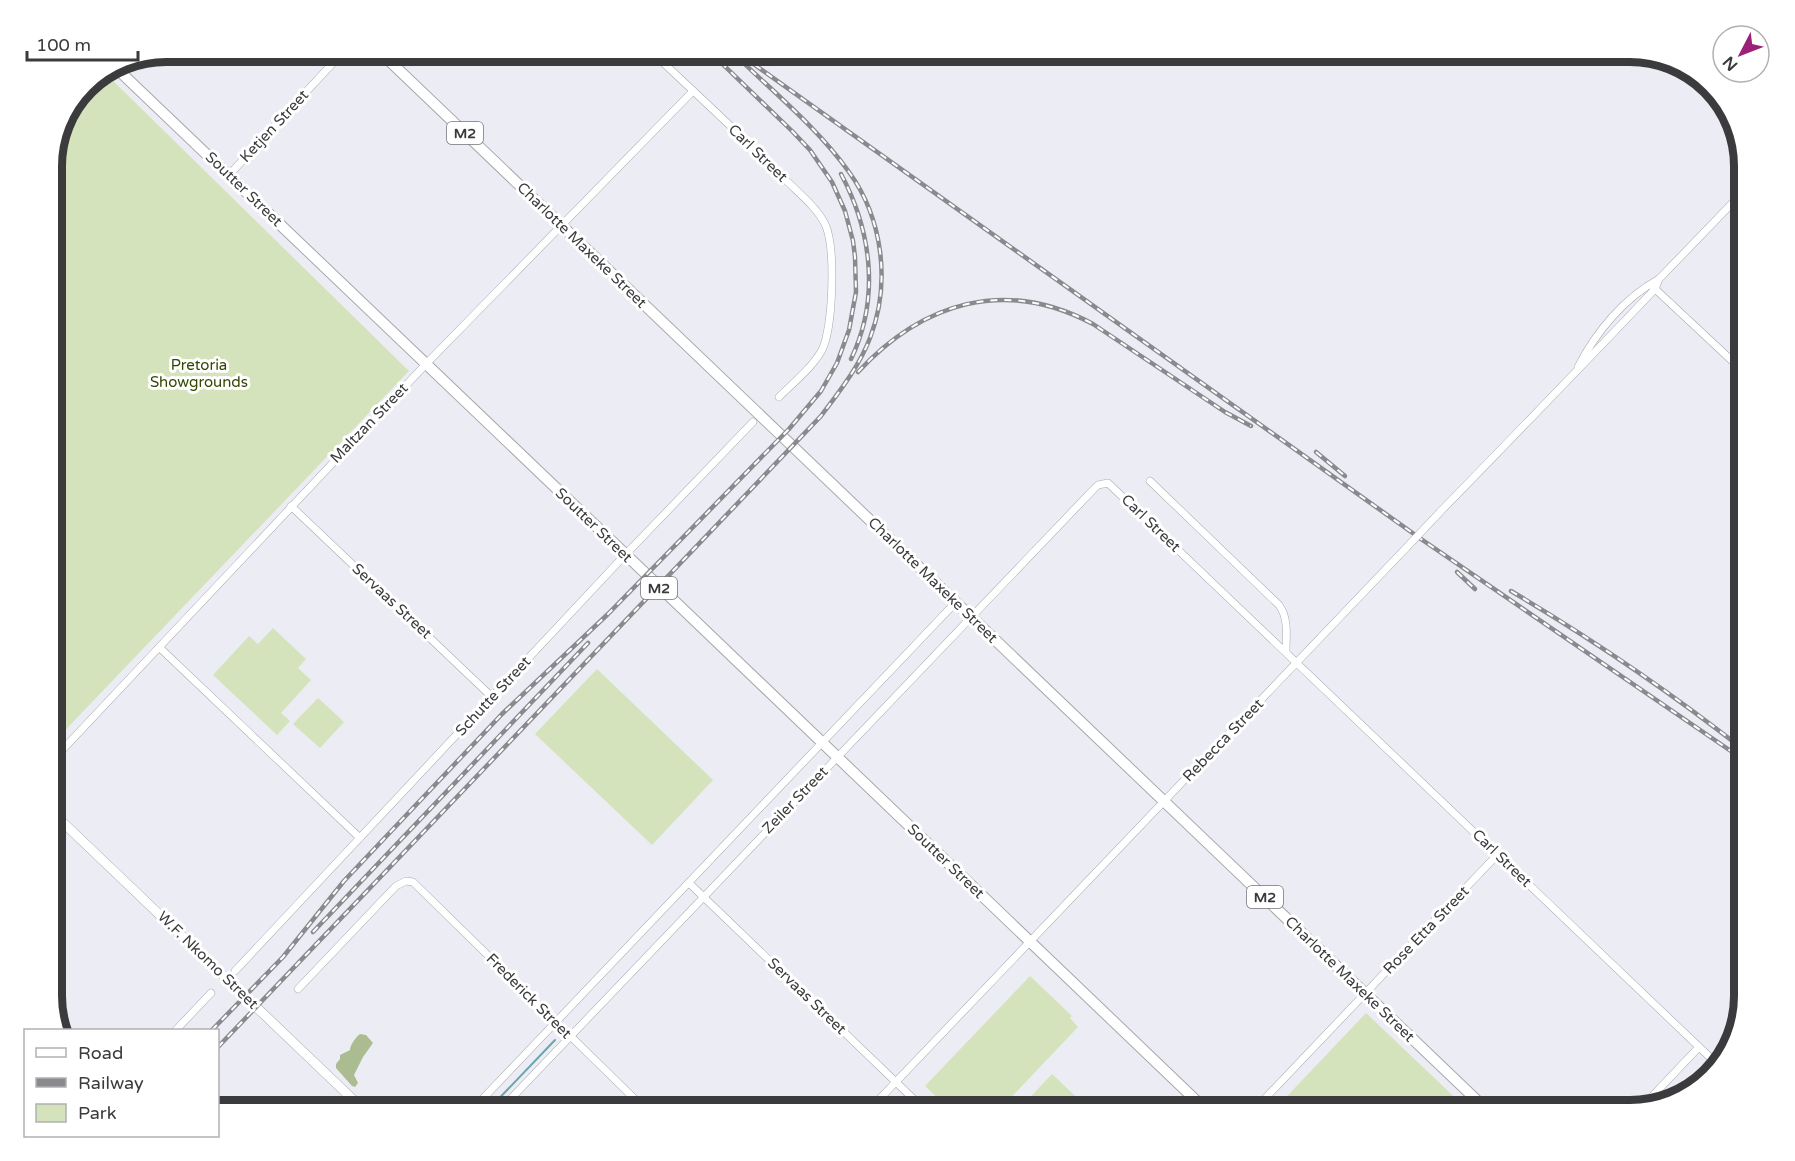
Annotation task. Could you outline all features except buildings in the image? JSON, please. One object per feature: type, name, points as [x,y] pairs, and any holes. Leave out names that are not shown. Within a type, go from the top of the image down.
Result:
[{"type":"main road","name":"Charlotte Maxeke Street","points":[[391,62],[1477,1100]]},
{"type":"main road","name":"Soutter Street","points":[[120,72],[1196,1100]]},
{"type":"main road","name":"W.F. Nkomo Street","points":[[62,822],[354,1100]]},
{"type":"street","name":"Ketjen Street","points":[[229,176],[334,62]]},
{"type":"street","name":"Carl Street","points":[[663,62],[820,216],[828,232],[831,310],[822,349],[811,364],[779,397]]},
{"type":"street","name":"Maltzan Street","points":[[62,750],[427,363],[693,91]]},
{"type":"street","name":"Rebecca Street","points":[[879,1100],[1577,369],[1604,344],[1652,286],[1734,201]]},
{"type":"street","name":"Rebecca Street","points":[[1577,369],[1588,347],[1607,323],[1625,304],[1652,286]]},
{"type":"street","points":[[1652,286],[1734,363]]},
{"type":"street","name":"Schutte Street","points":[[235,971],[625,555],[753,422]]},
{"type":"street","name":"Carl Street","points":[[1150,481],[1279,605],[1286,620],[1286,652]]},
{"type":"street","name":"Carl Street","points":[[1091,492],[1100,484],[1111,485],[1712,1059]]},
{"type":"street","name":"Zeiler Street","points":[[509,1100],[1091,492]]},
{"type":"street","name":"Servaas Street","points":[[291,506],[492,697]]},
{"type":"street","name":"Zeiler Street","points":[[482,1100],[956,602]]},
{"type":"street","points":[[160,648],[360,838]]},
{"type":"street","name":"Rose Etta Street","points":[[1263,1100],[1498,854]]},
{"type":"street","name":"Frederick Street","points":[[298,989],[396,886],[406,881],[413,882],[636,1100]]},
{"type":"street","name":"Servaas Street","points":[[689,883],[915,1100]]},
{"type":"street","points":[[177,1029],[211,993]]},
{"type":"street","points":[[1651,1098],[1699,1047]]},
{"type":"green space","name":"Pretoria Showgrounds","points":[[110,78],[409,371],[62,734],[62,159],[63,145],[69,126],[79,108],[92,92]]},
{"type":"green space","points":[[273,628],[306,659],[298,668],[311,680],[281,713],[290,721],[277,735],[213,675],[249,636],[258,644]]},
{"type":"green space","points":[[597,669],[713,780],[652,845],[535,734]]},
{"type":"green space","points":[[318,698],[344,722],[320,748],[293,724]]},
{"type":"green space","points":[[1030,976],[1072,1016],[1070,1018],[1078,1027],[1009,1100],[940,1100],[925,1086]]},
{"type":"green space","points":[[1366,1013],[1457,1100],[1283,1100]]},
{"type":"green space","points":[[360,1034],[366,1035],[373,1043],[354,1075],[358,1083],[355,1087],[336,1068],[336,1064],[340,1055],[350,1050]]},
{"type":"green space","points":[[1052,1074],[1079,1100],[1027,1100]]},
{"type":"waterway","points":[[498,1100],[555,1040]]},
{"type":"railway","points":[[213,1029],[283,957],[344,881],[502,714],[608,614],[789,429],[821,391],[837,363],[849,330],[856,292],[853,241],[845,211],[832,182],[810,150],[720,62]]},
{"type":"railway","points":[[219,1046],[821,416],[860,359],[877,317],[882,274],[880,252],[870,210],[861,190],[836,155],[793,109],[743,62]]},
{"type":"railway","points":[[755,65],[1421,539],[1734,753]]},
{"type":"railway","points":[[841,174],[860,219],[868,266],[869,289],[866,313],[851,359]]},
{"type":"railway","points":[[858,372],[883,348],[910,328],[938,314],[967,304],[997,300],[1028,302],[1060,310],[1093,324],[1225,412],[1251,426]]},
{"type":"railway","points":[[1316,452],[1345,476]]},
{"type":"railway","points":[[1457,572],[1475,589]]},
{"type":"railway","points":[[1511,591],[1630,666],[1734,742]]},
{"type":"railway","points":[[313,932],[588,643]]}]
